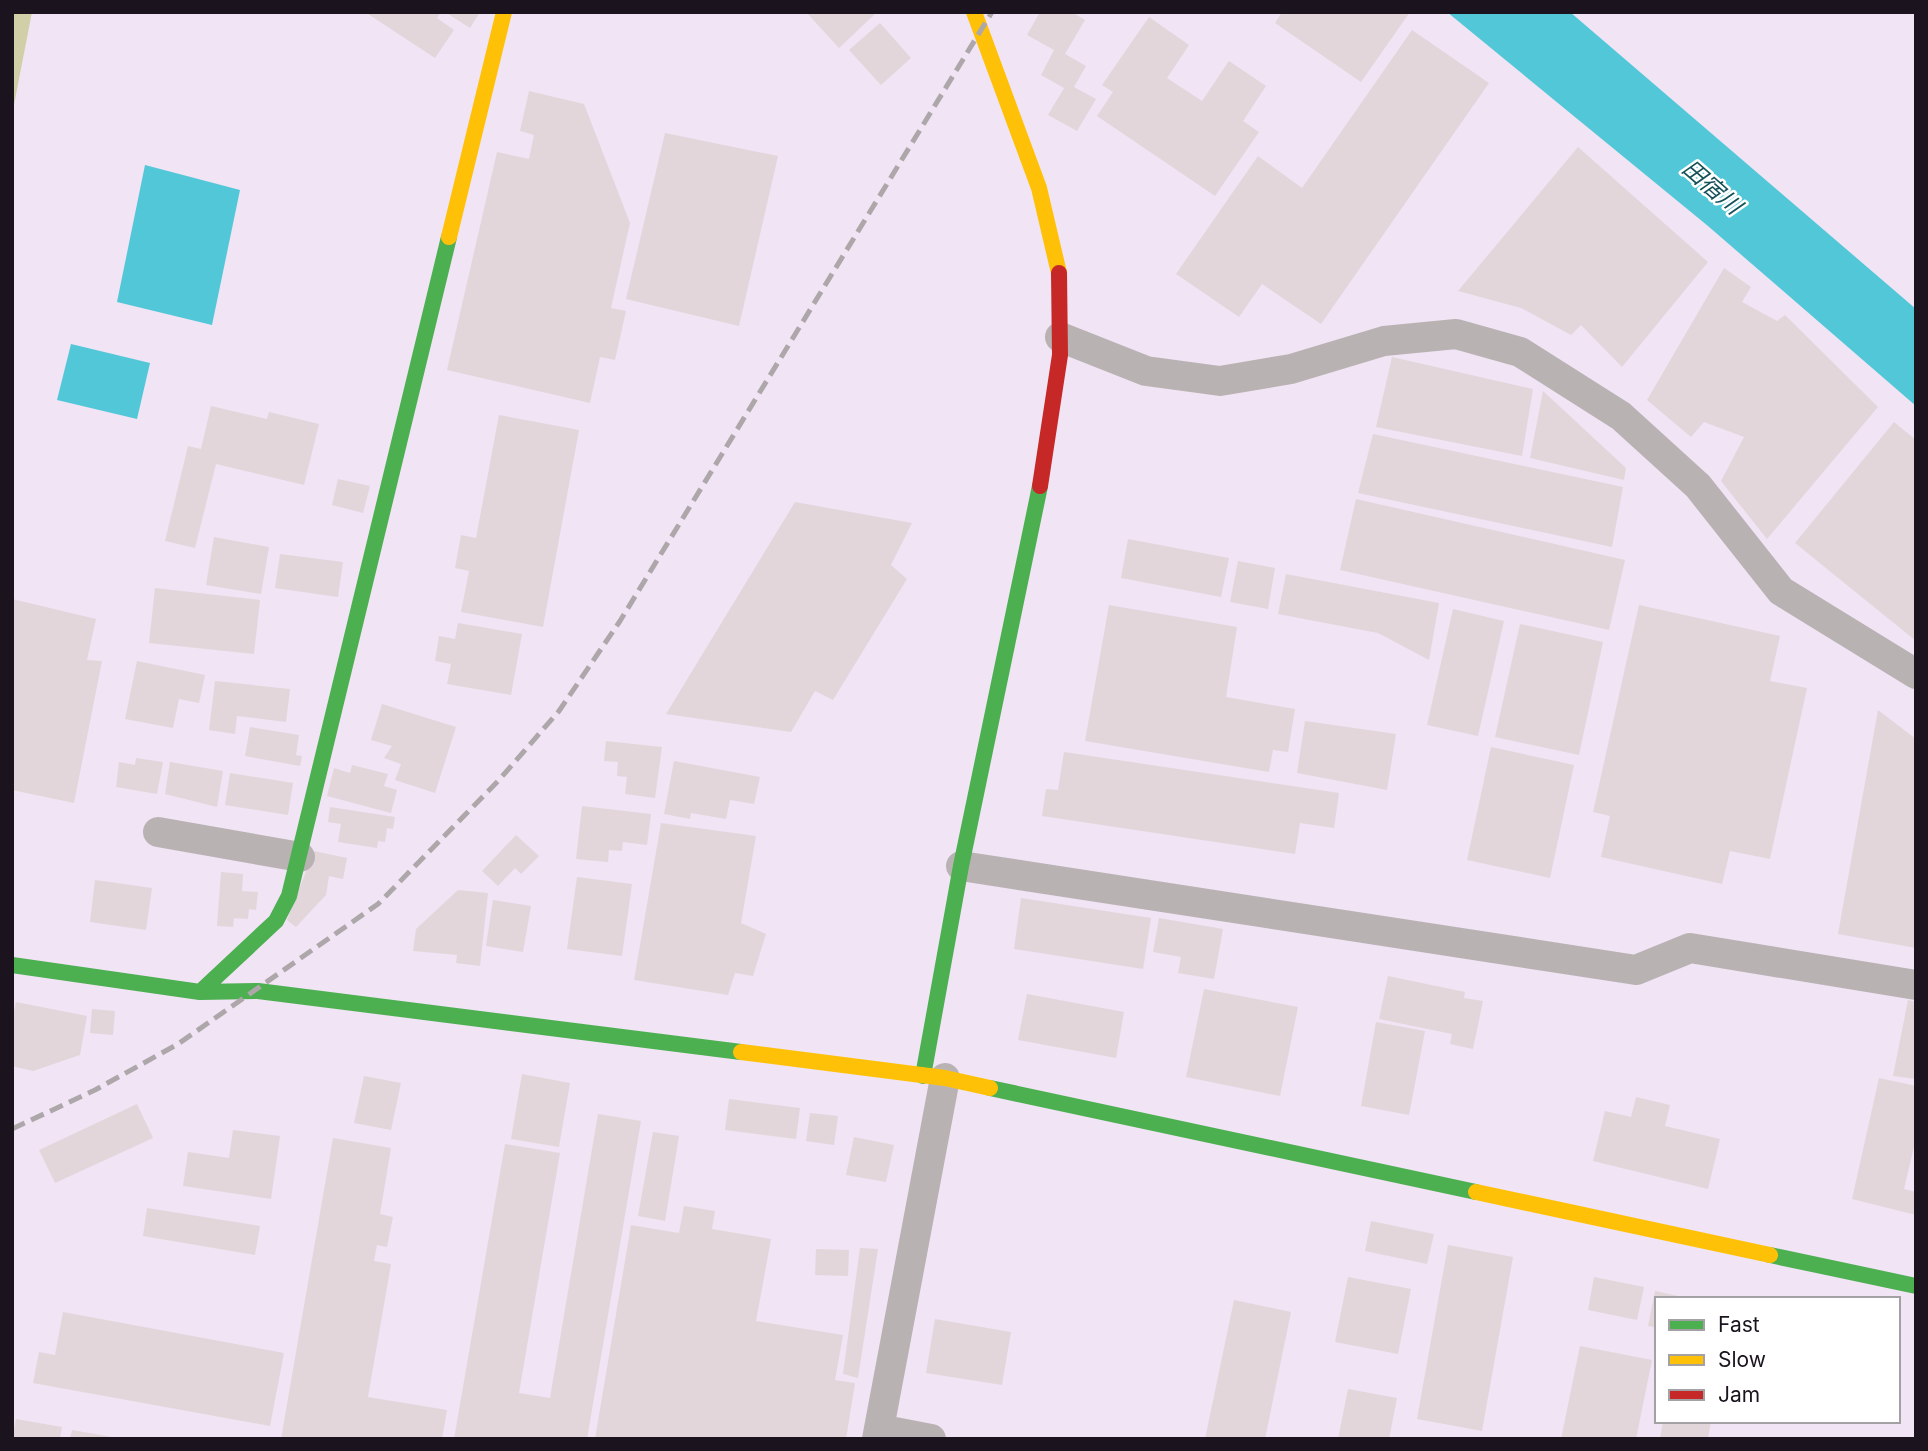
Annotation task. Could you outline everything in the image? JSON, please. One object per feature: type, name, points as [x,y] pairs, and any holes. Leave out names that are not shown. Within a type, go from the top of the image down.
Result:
[{"type":"street","points":[[200,992],[276,921],[289,896],[504,12]]},
{"type":"street","points":[[931,1439],[878,1434],[934,1077],[961,866],[1048,447],[1060,337],[1061,282],[1039,188],[974,12]]},
{"type":"street","points":[[1060,337],[1146,371],[1220,381],[1291,369],[1384,341],[1456,334],[1520,352],[1621,416],[1698,486],[1781,592],[1916,674]]},
{"type":"street","points":[[158,832],[300,857]]},
{"type":"street","points":[[961,866],[1636,970],[1690,948],[1916,985]]},
{"type":"street","points":[[12,965],[200,992],[258,991],[934,1077],[1916,1286]]},
{"type":"shaded area","points":[[12,12],[32,12],[12,115]]},
{"type":"water","name":"田宿川","points":[[1447,12],[1570,12],[1916,309],[1916,406],[1708,226]]},
{"type":"water","points":[[145,165],[240,190],[212,325],[117,302]]},
{"type":"water","points":[[71,344],[150,363],[137,419],[57,400]]},
{"type":"building","points":[[365,12],[441,12],[437,18],[454,30],[435,58]]},
{"type":"building","points":[[445,12],[480,12],[470,28]]},
{"type":"building","points":[[806,12],[877,12],[839,48]]},
{"type":"building","points":[[1040,12],[1072,12],[1085,20],[1065,54],[1086,66],[1074,87],[1096,99],[1077,131],[1048,115],[1064,88],[1041,75],[1054,50],[1027,35]]},
{"type":"building","points":[[1282,12],[1410,12],[1361,82],[1275,23]]},
{"type":"building","points":[[1149,17],[1189,45],[1167,78],[1202,101],[1229,61],[1266,86],[1243,121],[1259,132],[1215,196],[1097,116],[1113,92],[1102,85]]},
{"type":"building","points":[[880,23],[911,58],[881,85],[849,50]]},
{"type":"building","points":[[1412,30],[1489,83],[1321,324],[1262,284],[1239,317],[1176,274],[1258,156],[1302,188]]},
{"type":"building","points":[[529,91],[584,104],[630,223],[611,308],[626,311],[615,360],[600,357],[590,403],[447,370],[497,152],[529,159],[534,135],[520,131]]},
{"type":"building","points":[[665,133],[778,156],[739,326],[626,299]]},
{"type":"building","points":[[1578,147],[1708,262],[1622,367],[1581,325],[1571,335],[1521,308],[1458,291]]},
{"type":"building","points":[[1724,268],[1751,287],[1742,302],[1777,321],[1785,315],[1878,407],[1767,539],[1721,481],[1744,437],[1704,422],[1691,437],[1647,400]]},
{"type":"building","points":[[1392,357],[1533,389],[1522,456],[1376,427]]},
{"type":"building","points":[[1543,391],[1626,468],[1624,480],[1530,458]]},
{"type":"building","points":[[211,406],[267,419],[269,412],[319,424],[304,485],[216,464],[195,548],[165,541],[188,446],[201,449]]},
{"type":"building","points":[[499,415],[579,430],[543,627],[461,612],[469,571],[455,568],[461,535],[476,538]]},
{"type":"building","points":[[1894,422],[1916,440],[1916,641],[1795,543]]},
{"type":"building","points":[[1373,434],[1623,487],[1612,547],[1358,493]]},
{"type":"building","points":[[338,479],[370,486],[363,513],[332,505]]},
{"type":"building","points":[[1356,499],[1625,560],[1609,630],[1340,570]]},
{"type":"building","points":[[795,502],[912,523],[891,565],[907,579],[833,700],[815,691],[791,732],[666,714]]},
{"type":"building","points":[[214,537],[269,547],[261,594],[206,585]]},
{"type":"building","points":[[1128,539],[1229,558],[1221,597],[1121,578]]},
{"type":"building","points":[[280,554],[343,562],[338,597],[275,588]]},
{"type":"building","points":[[1238,561],[1275,568],[1268,609],[1230,602]]},
{"type":"building","points":[[1286,574],[1439,603],[1429,660],[1378,633],[1278,614]]},
{"type":"building","points":[[155,588],[260,600],[254,654],[149,643]]},
{"type":"building","points":[[12,599],[96,619],[87,660],[102,661],[74,803],[12,790]]},
{"type":"building","points":[[1109,605],[1237,627],[1226,697],[1295,709],[1288,752],[1273,750],[1269,772],[1085,741]]},
{"type":"building","points":[[1639,605],[1780,636],[1770,681],[1807,688],[1770,859],[1730,851],[1722,884],[1601,857],[1610,816],[1593,812]]},
{"type":"building","points":[[1453,609],[1504,621],[1478,736],[1427,725]]},
{"type":"building","points":[[458,623],[522,634],[511,695],[447,684],[451,664],[435,661],[439,636],[455,639]]},
{"type":"building","points":[[1520,624],[1603,642],[1579,755],[1495,737]]},
{"type":"building","points":[[137,661],[205,675],[199,703],[179,699],[173,728],[125,719]]},
{"type":"building","points":[[215,681],[290,689],[286,722],[237,716],[235,734],[209,730]]},
{"type":"building","points":[[382,704],[456,727],[435,793],[395,780],[401,764],[384,758],[392,746],[371,740]]},
{"type":"building","points":[[1878,710],[1916,739],[1916,948],[1838,934]]},
{"type":"building","points":[[1305,721],[1396,734],[1387,790],[1297,773]]},
{"type":"building","points":[[250,727],[299,735],[296,755],[302,756],[300,766],[245,756]]},
{"type":"building","points":[[606,741],[662,747],[655,798],[625,794],[627,777],[617,776],[618,762],[604,761]]},
{"type":"building","points":[[1491,747],[1574,765],[1550,878],[1467,860]]},
{"type":"building","points":[[1064,752],[1339,793],[1334,828],[1300,823],[1295,854],[1042,816],[1046,789],[1058,790]]},
{"type":"building","points":[[136,758],[163,762],[157,794],[116,787],[119,762],[135,765]]},
{"type":"building","points":[[674,761],[760,777],[754,804],[730,800],[726,819],[691,813],[690,819],[664,814]]},
{"type":"building","points":[[170,762],[223,771],[217,807],[165,794]]},
{"type":"building","points":[[352,765],[388,774],[384,786],[397,790],[391,813],[327,796],[334,768],[350,773]]},
{"type":"building","points":[[230,773],[293,783],[288,815],[225,805]]},
{"type":"building","points":[[582,806],[651,814],[647,845],[623,842],[622,851],[609,850],[608,862],[576,859]]},
{"type":"building","points":[[330,807],[395,817],[393,829],[387,828],[385,842],[378,841],[377,848],[338,842],[341,824],[328,822]]},
{"type":"building","points":[[661,823],[756,836],[741,923],[766,934],[753,976],[735,973],[728,995],[634,980]]},
{"type":"building","points":[[516,835],[539,856],[521,874],[515,868],[498,886],[482,871]]},
{"type":"building","points":[[314,851],[347,858],[343,879],[329,876],[326,895],[296,927],[287,920]]},
{"type":"building","points":[[221,872],[243,874],[242,891],[258,892],[256,910],[249,909],[248,919],[234,918],[233,927],[217,926]]},
{"type":"building","points":[[577,877],[632,884],[622,956],[567,949]]},
{"type":"building","points":[[95,880],[152,888],[146,930],[90,922]]},
{"type":"building","points":[[458,890],[488,893],[480,966],[456,963],[457,955],[413,951],[416,929]]},
{"type":"building","points":[[1021,898],[1151,918],[1143,969],[1014,949]]},
{"type":"building","points":[[493,900],[531,906],[523,952],[486,946]]},
{"type":"building","points":[[1159,918],[1223,929],[1214,979],[1178,973],[1181,957],[1153,952]]},
{"type":"building","points":[[1388,976],[1465,992],[1464,998],[1483,1001],[1473,1049],[1450,1044],[1452,1034],[1379,1019]]},
{"type":"building","points":[[1204,989],[1298,1007],[1280,1096],[1186,1077]]},
{"type":"building","points":[[1027,994],[1124,1012],[1116,1058],[1018,1040]]},
{"type":"building","points":[[1908,1000],[1916,1002],[1916,1079],[1893,1076]]},
{"type":"building","points":[[16,1002],[87,1016],[80,1055],[33,1071],[12,1066],[12,1021]]},
{"type":"building","points":[[92,1009],[115,1011],[113,1035],[90,1033]]},
{"type":"building","points":[[1376,1022],[1425,1031],[1409,1115],[1361,1106]]},
{"type":"building","points":[[522,1074],[570,1083],[559,1147],[511,1139]]},
{"type":"building","points":[[364,1076],[401,1083],[391,1130],[354,1123]]},
{"type":"building","points":[[1879,1078],[1916,1086],[1916,1138],[1904,1189],[1916,1192],[1916,1215],[1852,1199]]},
{"type":"building","points":[[1636,1097],[1670,1105],[1665,1126],[1720,1139],[1708,1189],[1593,1161],[1605,1111],[1631,1117]]},
{"type":"building","points":[[729,1099],[800,1108],[796,1139],[725,1130]]},
{"type":"building","points":[[137,1104],[153,1138],[55,1183],[39,1150]]},
{"type":"building","points":[[810,1113],[838,1116],[834,1145],[806,1141]]},
{"type":"building","points":[[598,1114],[641,1121],[587,1439],[454,1439],[505,1144],[560,1153],[519,1393],[550,1398]]},
{"type":"building","points":[[233,1130],[280,1136],[271,1199],[183,1186],[188,1152],[229,1158]]},
{"type":"building","points":[[653,1132],[679,1136],[665,1221],[638,1216]]},
{"type":"building","points":[[854,1137],[894,1145],[886,1182],[846,1175]]},
{"type":"building","points":[[333,1138],[391,1148],[380,1214],[393,1217],[387,1247],[377,1245],[374,1261],[391,1264],[368,1397],[447,1410],[442,1439],[281,1439]]},
{"type":"building","points":[[684,1206],[715,1211],[712,1229],[771,1239],[756,1321],[843,1335],[835,1380],[855,1383],[846,1439],[595,1439],[631,1225],[679,1233]]},
{"type":"building","points":[[147,1208],[260,1226],[255,1255],[143,1236]]},
{"type":"building","points":[[1371,1221],[1434,1234],[1427,1264],[1365,1251]]},
{"type":"building","points":[[1448,1245],[1513,1257],[1482,1431],[1417,1419]]},
{"type":"building","points":[[860,1248],[878,1249],[858,1378],[843,1374]]},
{"type":"building","points":[[816,1249],[849,1250],[848,1276],[815,1275]]},
{"type":"building","points":[[1348,1277],[1411,1289],[1398,1354],[1335,1342]]},
{"type":"building","points":[[1594,1277],[1644,1287],[1637,1320],[1588,1310]]},
{"type":"building","points":[[1655,1291],[1678,1296],[1655,1297],[1655,1328],[1648,1326]]},
{"type":"building","points":[[1234,1300],[1291,1312],[1265,1439],[1205,1439]]},
{"type":"building","points":[[63,1312],[284,1353],[270,1426],[33,1383],[39,1352],[55,1355]]},
{"type":"building","points":[[935,1319],[1011,1332],[1002,1385],[926,1373]]},
{"type":"building","points":[[1580,1346],[1652,1360],[1636,1439],[1561,1439]]},
{"type":"building","points":[[1348,1389],[1397,1398],[1389,1439],[1338,1439]]},
{"type":"building","points":[[16,1419],[62,1427],[60,1439],[12,1439]]},
{"type":"building","points":[[1663,1423],[1711,1423],[1708,1439],[1660,1439]]},
{"type":"building","points":[[72,1430],[112,1437],[112,1439],[70,1439]]},
{"type":"railway","points":[[12,1129],[95,1090],[178,1044],[378,904],[499,780],[559,711],[620,621],[992,12]]},
{"type":"traffic: fast","points":[[200,992],[276,921],[289,896],[449,237]]},
{"type":"traffic: fast","points":[[923,1076],[961,866],[1040,486]]},
{"type":"traffic: fast","points":[[12,965],[200,992],[258,991],[741,1052]]},
{"type":"traffic: fast","points":[[990,1088],[1476,1192]]},
{"type":"traffic: fast","points":[[1770,1255],[1916,1286]]},
{"type":"traffic: slow","points":[[449,237],[504,12]]},
{"type":"traffic: slow","points":[[974,12],[1039,188],[1059,273]]},
{"type":"traffic: slow","points":[[741,1052],[945,1078],[990,1088]]},
{"type":"traffic: slow","points":[[1476,1192],[1770,1255]]},
{"type":"traffic: jam","points":[[1040,486],[1060,355],[1059,273]]}]
